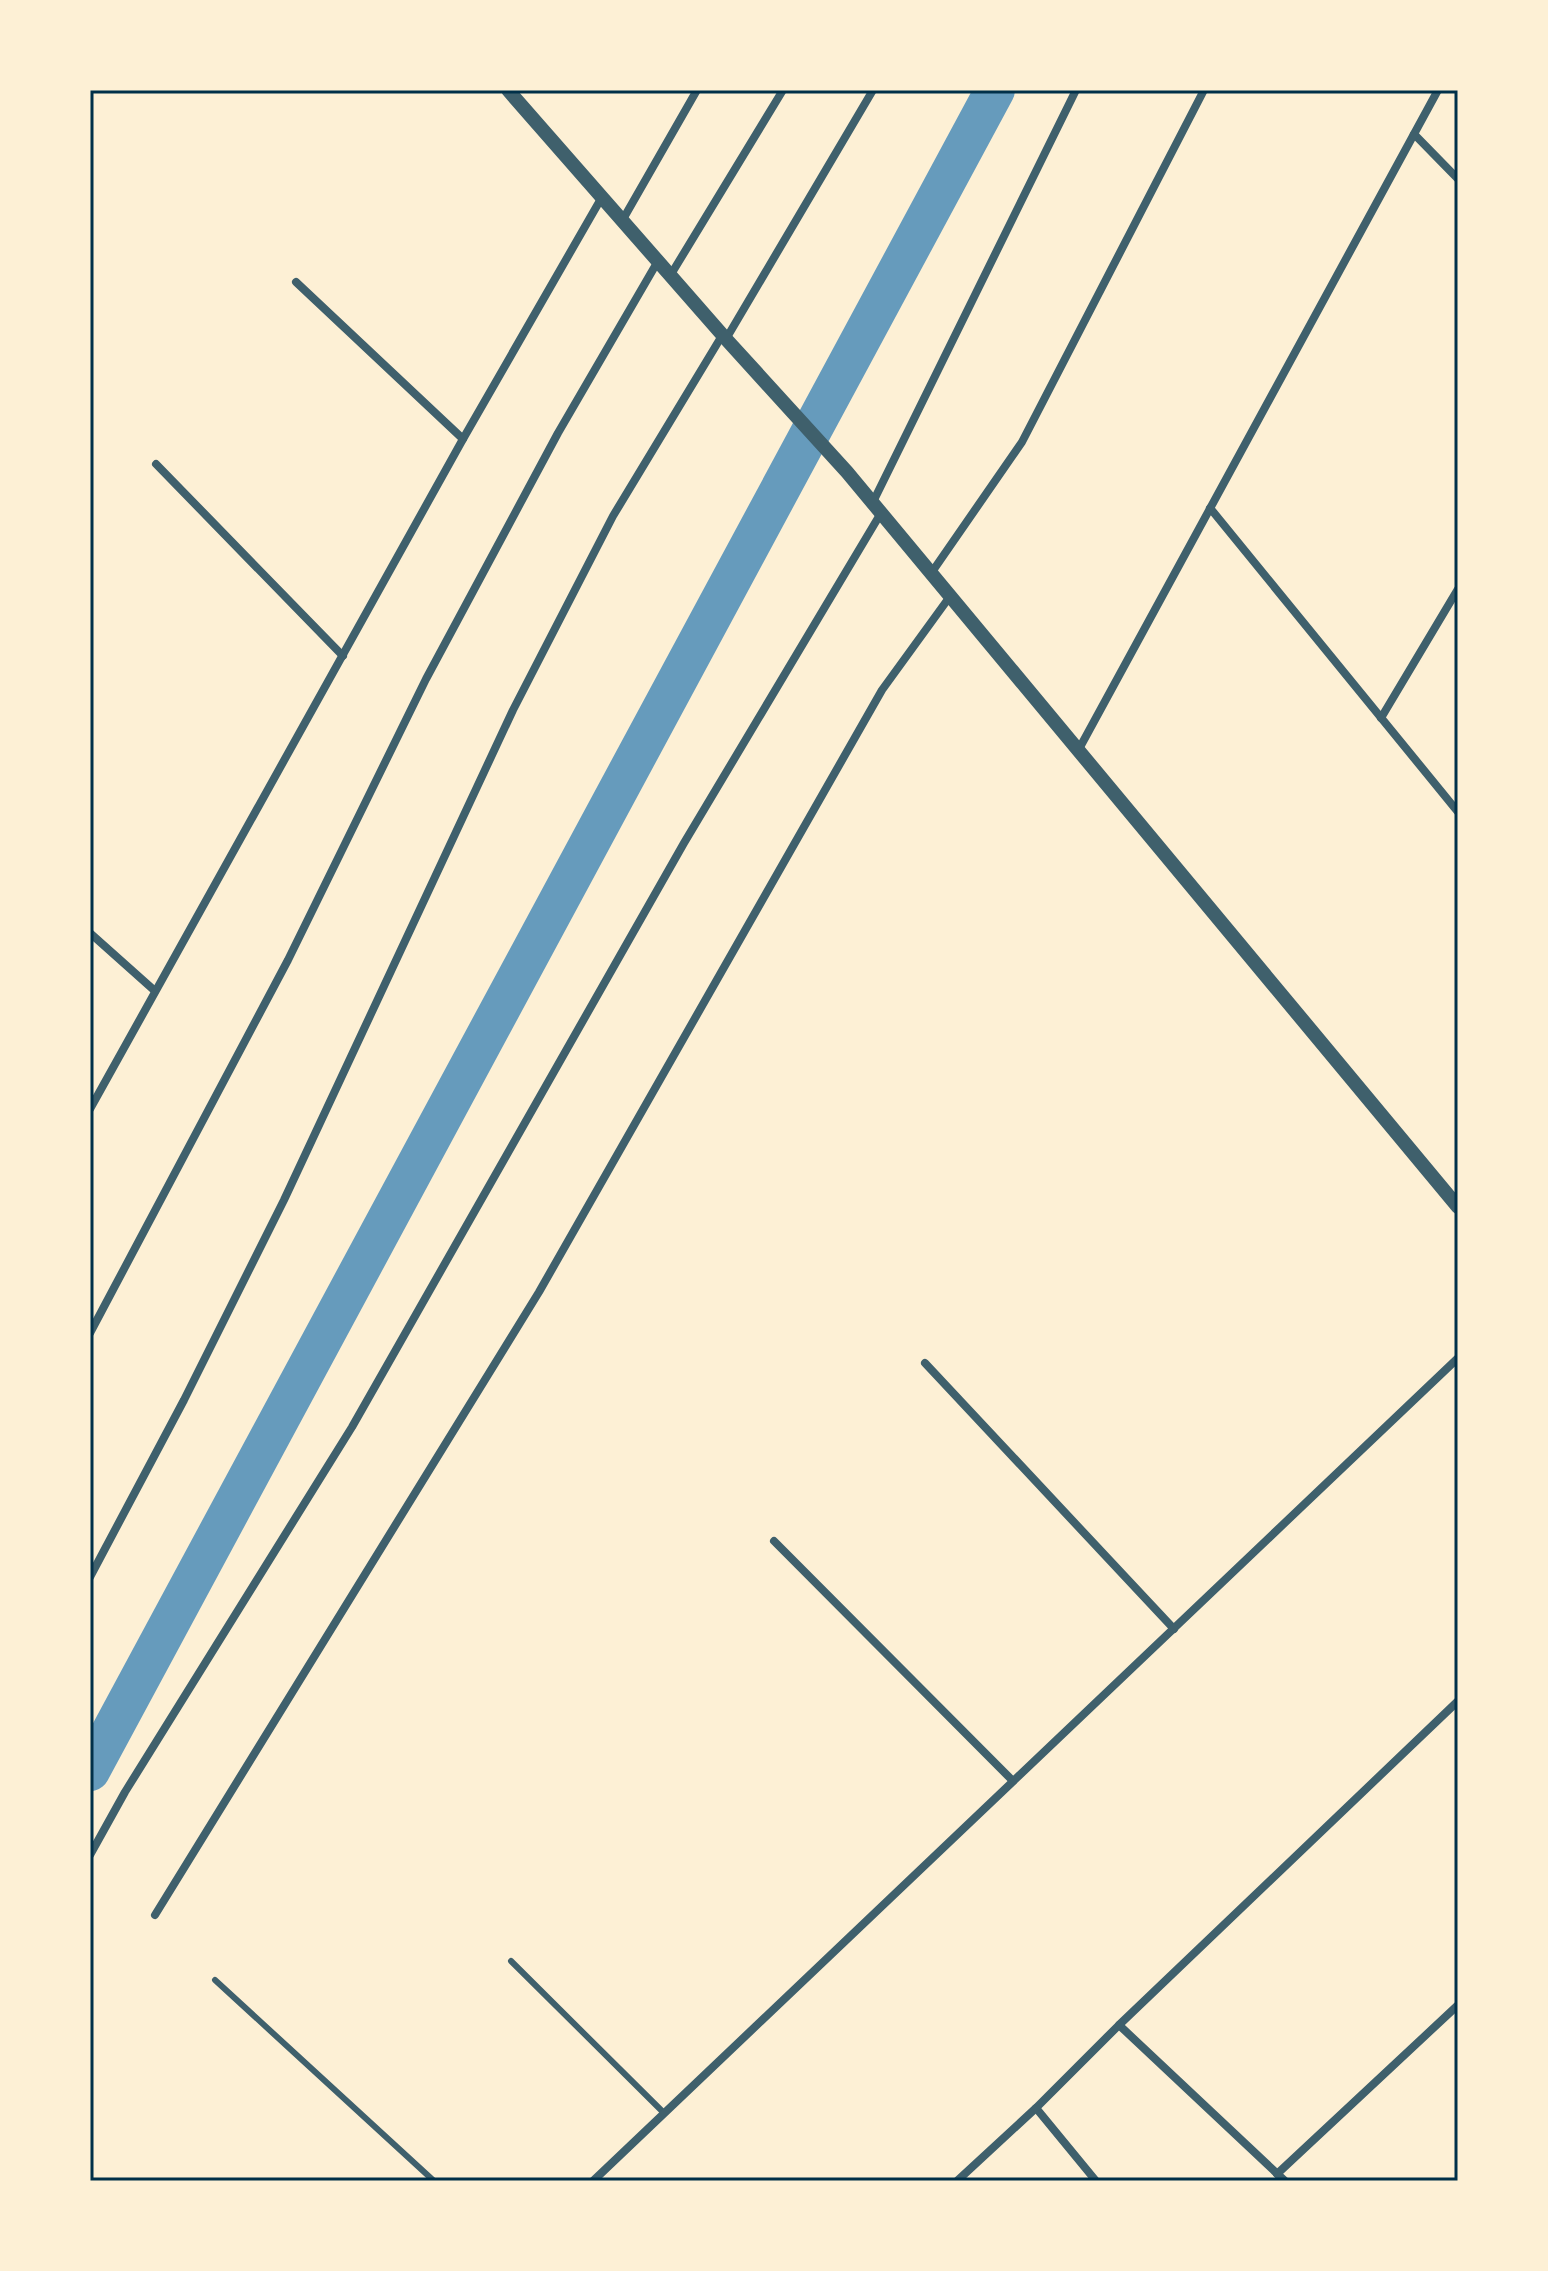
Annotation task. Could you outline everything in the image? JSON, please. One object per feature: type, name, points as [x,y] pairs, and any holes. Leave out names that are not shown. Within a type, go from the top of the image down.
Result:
[{"type":"street","points":[[508,90],[877,507],[1458,1207]]},
{"type":"street","points":[[622,221],[697,90]]},
{"type":"street","points":[[670,276],[783,90]]},
{"type":"street","points":[[90,1577],[184,1400],[284,1200],[520,696],[613,516],[873,90]]},
{"type":"street","points":[[90,1855],[125,1792],[352,1427],[877,507],[1076,90]]},
{"type":"street","points":[[932,572],[1022,442],[1204,90]]},
{"type":"street","points":[[1079,749],[1438,90]]},
{"type":"street","points":[[1414,134],[1458,179]]},
{"type":"street","points":[[90,1109],[463,439],[602,197]]},
{"type":"street","points":[[90,1333],[288,960],[426,679],[558,433],[658,261]]},
{"type":"street","points":[[296,282],[463,439]]},
{"type":"street","points":[[156,464],[343,656]]},
{"type":"street","points":[[1210,508],[1458,812]]},
{"type":"street","points":[[1381,718],[1458,589]]},
{"type":"street","points":[[155,1915],[539,1292],[882,690],[951,595]]},
{"type":"street","points":[[90,933],[155,991]]},
{"type":"street","points":[[593,2181],[1458,1358]]},
{"type":"street","points":[[925,1363],[1174,1629]]},
{"type":"street","points":[[774,1541],[1013,1781]]},
{"type":"street","points":[[957,2181],[1458,1701]]},
{"type":"street","points":[[1277,2174],[1458,2005]]},
{"type":"street","points":[[1119,2025],[1285,2181]]},
{"type":"street","points":[[1036,2108],[1096,2181]]},
{"type":"lane","points":[[511,1961],[664,2113]]},
{"type":"lane","points":[[215,1980],[434,2181]]},
{"type":"waterway","points":[[90,1771],[995,90]]}]
